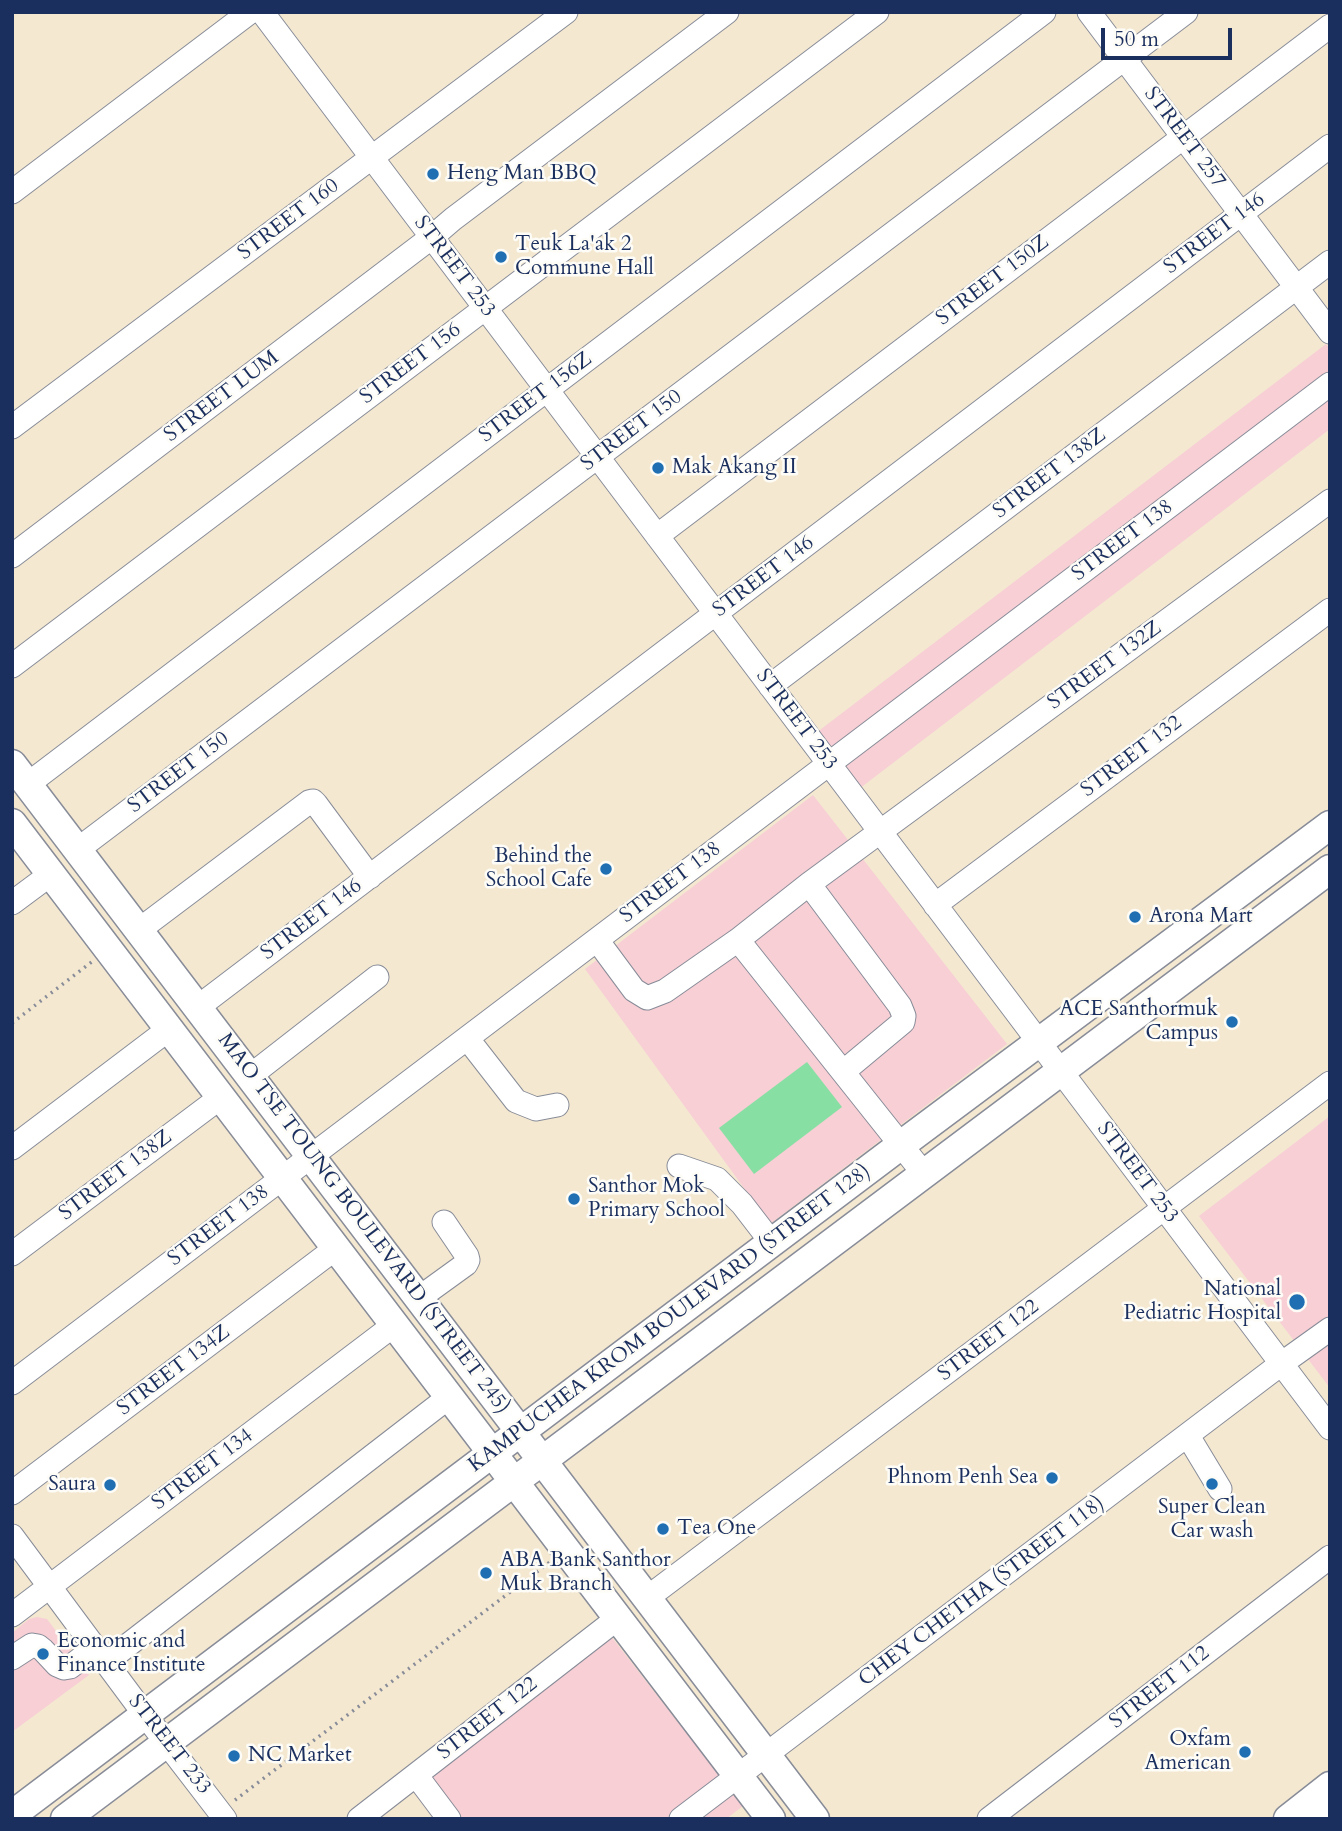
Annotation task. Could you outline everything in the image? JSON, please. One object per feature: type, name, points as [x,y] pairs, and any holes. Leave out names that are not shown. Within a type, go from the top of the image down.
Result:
[{"type":"highway","points":[[1316,1819],[1330,1808]]},
{"type":"main road","name":"MAO TSE TOUNG BOULEVARD (STREET 245)","points":[[20,774],[815,1819]]},
{"type":"main road","name":"MAO TSE TOUNG BOULEVARD (STREET 245)","points":[[12,823],[771,1819]]},
{"type":"main road","name":"KAMPUCHEA KROM BOULEVARD (STREET 128)","points":[[12,1815],[1330,825]]},
{"type":"main road","name":"KAMPUCHEA KROM BOULEVARD (STREET 128)","points":[[65,1819],[1330,869]]},
{"type":"main road","points":[[1288,1819],[1330,1786]]},
{"type":"street","points":[[12,192],[250,12]]},
{"type":"street","name":"STREET 253","points":[[262,12],[1330,1428]]},
{"type":"street","name":"STREET 160","points":[[12,427],[566,12]]},
{"type":"street","points":[[432,237],[727,12]]},
{"type":"street","name":"STREET 156","points":[[12,666],[877,12]]},
{"type":"street","name":"STREET 156Z","points":[[20,774],[547,390],[1044,12]]},
{"type":"street","name":"STREET 257","points":[[1089,12],[1330,332]]},
{"type":"street","name":"STREET 150","points":[[77,850],[1186,12]]},
{"type":"street","name":"STREET 150Z","points":[[657,536],[1330,26]]},
{"type":"street","name":"STREET 146","points":[[198,1007],[1330,146]]},
{"type":"street","name":"STREET LUM","points":[[12,556],[432,237]]},
{"type":"street","name":"STREET 138Z","points":[[770,686],[1330,262]]},
{"type":"street","name":"STREET 138","points":[[12,1383],[1330,384]]},
{"type":"street","name":"STREET 132Z","points":[[597,940],[634,990],[647,998],[665,991],[738,940],[808,884],[1330,501]]},
{"type":"street","name":"STREET 132","points":[[935,905],[1330,610]]},
{"type":"street","points":[[139,930],[309,802],[316,804],[370,877]]},
{"type":"street","points":[[12,903],[51,874]]},
{"type":"street","points":[[808,884],[900,1006],[904,1016],[903,1022],[843,1072]]},
{"type":"street","points":[[738,940],[924,1174]]},
{"type":"street","points":[[250,1076],[377,977]]},
{"type":"street","points":[[12,1148],[169,1030]]},
{"type":"street","points":[[467,1038],[516,1101],[536,1109],[557,1105]]},
{"type":"street","name":"STREET 122","points":[[648,1598],[1330,1083]]},
{"type":"street","name":"STREET 138Z","points":[[12,1254],[221,1097]]},
{"type":"street","points":[[678,1166],[717,1179],[742,1204],[772,1243]]},
{"type":"street","points":[[419,1298],[468,1260],[444,1222]]},
{"type":"street","name":"STREET 134Z","points":[[12,1493],[336,1248]]},
{"type":"street","name":"STREET 134","points":[[12,1615],[394,1325]]},
{"type":"street","name":"CHEY CHETHA (STREET 118)","points":[[681,1819],[1330,1329]]},
{"type":"street","points":[[12,1658],[32,1645],[43,1650],[57,1665],[64,1668],[101,1655],[449,1397]]},
{"type":"street","points":[[1188,1436],[1220,1489]]},
{"type":"street","name":"STREET 233","points":[[12,1536],[223,1815]]},
{"type":"street","name":"STREET 112","points":[[989,1819],[1330,1557]]},
{"type":"street","name":"STREET 122","points":[[359,1819],[618,1618]]},
{"type":"street","points":[[416,1775],[449,1819]]},
{"type":"path","points":[[12,1023],[108,950]]},
{"type":"path","points":[[223,1815],[566,1550]]},
{"type":"shaded area","points":[[1326,344],[1330,349],[1330,429],[855,792],[812,736]]},
{"type":"shaded area","points":[[813,795],[1007,1044],[770,1224],[585,969]]},
{"type":"shaded area","name":"National Pediatric Hospital","points":[[1330,1116],[1330,1388],[1199,1216]]},
{"type":"shaded area","name":"Economic and Finance Institute","points":[[29,1619],[47,1619],[89,1675],[12,1732],[12,1633]]},
{"type":"shaded area","points":[[600,1622],[743,1806],[726,1819],[434,1819],[401,1776]]},
{"type":"green space","points":[[807,1062],[842,1107],[754,1174],[719,1128]]},
{"type":"place","name":"Heng Man BBQ","points":[[433,174]]},
{"type":"place","name":"Teuk La'ak 2 Commune Hall","points":[[501,257]]},
{"type":"place","name":"Mak Akang II","points":[[658,468]]},
{"type":"place","name":"Behind the School Cafe","points":[[606,869]]},
{"type":"place","name":"Arona Mart","points":[[1135,917]]},
{"type":"place","name":"ACE Santhormuk Campus","points":[[1232,1022]]},
{"type":"place","name":"Santhor Mok Primary School","points":[[574,1199]]},
{"type":"place","name":"National Pediatric Hospital","points":[[1297,1302]]},
{"type":"place","name":"Phnom Penh Sea","points":[[1052,1478]]},
{"type":"place","name":"Super Clean Car wash","points":[[1212,1484]]},
{"type":"place","name":"Saura","points":[[110,1485]]},
{"type":"place","name":"Tea One","points":[[663,1529]]},
{"type":"place","name":"ABA Bank Santhor Muk Branch","points":[[486,1573]]},
{"type":"place","name":"Economic and Finance Institute","points":[[43,1654]]},
{"type":"place","name":"Oxfam American","points":[[1245,1752]]},
{"type":"place","name":"NC Market","points":[[234,1756]]}]
